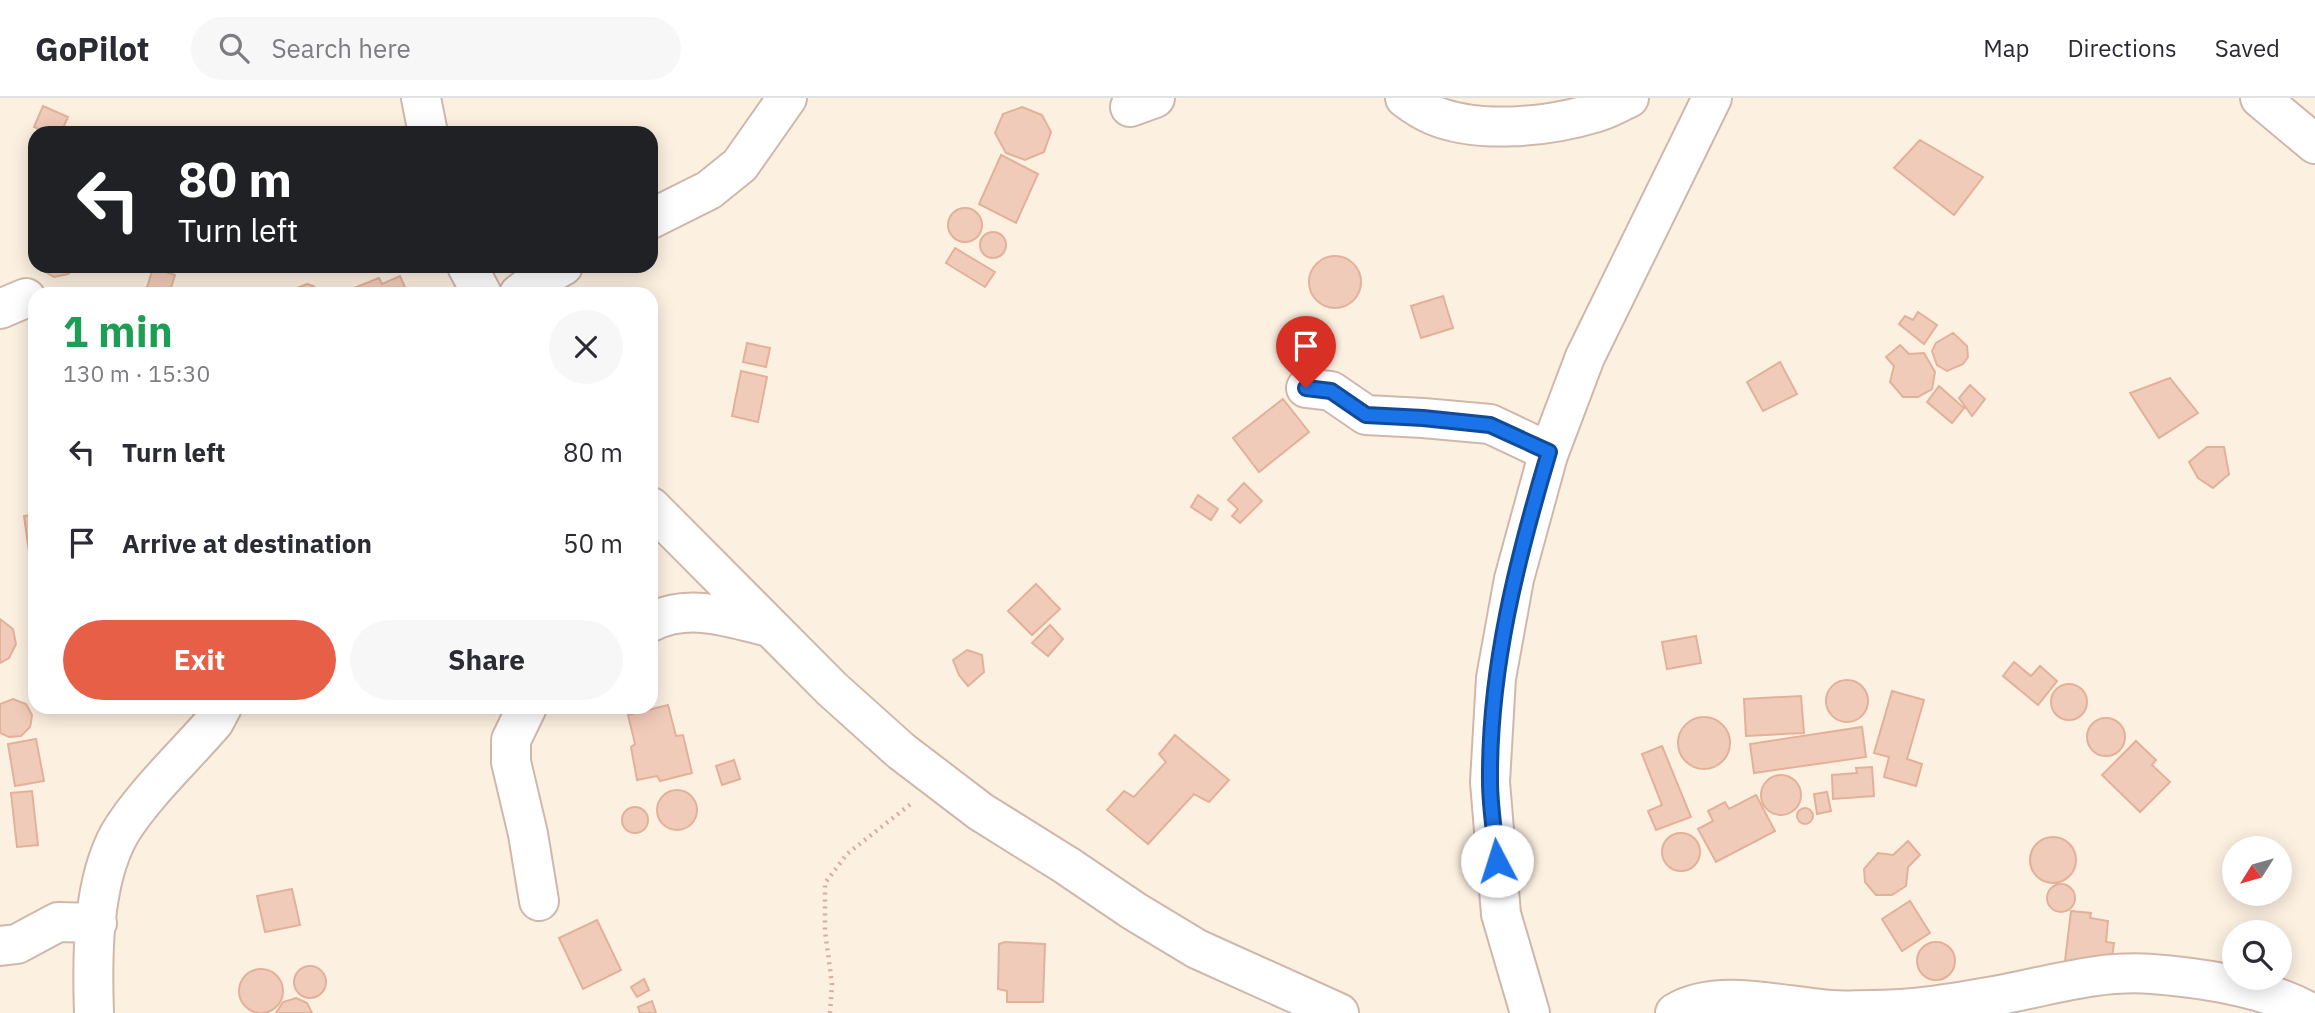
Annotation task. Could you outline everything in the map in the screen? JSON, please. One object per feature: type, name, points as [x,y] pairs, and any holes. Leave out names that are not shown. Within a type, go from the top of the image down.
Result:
[{"type":"street","points":[[421,98],[427,126]]},
{"type":"street","points":[[658,216],[709,190],[740,164],[788,98]]},
{"type":"street","points":[[1405,98],[1431,115],[1460,124],[1498,126],[1561,121],[1596,113],[1629,98]]},
{"type":"street","points":[[1530,1013],[1501,914],[1490,782],[1496,678],[1514,579],[1549,452],[1585,357],[1712,98]]},
{"type":"street","points":[[2260,98],[2315,144]]},
{"type":"street","points":[[528,287],[550,273]]},
{"type":"street","points":[[1306,388],[1331,391],[1366,415],[1490,425],[1549,452]]},
{"type":"street","points":[[658,514],[832,689],[901,751],[981,812],[1197,949],[1339,1013]]},
{"type":"street","points":[[658,618],[667,614],[690,611],[727,616],[769,627]]},
{"type":"street","points":[[94,1013],[93,970],[106,866],[120,834],[143,802],[218,714]]},
{"type":"street","points":[[524,714],[511,740],[511,762],[528,834],[539,901]]},
{"type":"street","points":[[0,946],[17,944],[58,922],[97,923]]},
{"type":"street","points":[[1675,1013],[1683,1008],[1713,1002],[1740,1001],[1832,1010],[1909,1010],[2000,995],[2084,976],[2151,974],[2242,987],[2295,1004],[2311,1013]]},
{"type":"path","points":[[830,1013],[832,984],[825,930],[825,883],[847,854],[942,782]]},
{"type":"building","points":[[43,106],[68,117],[64,126],[34,126]]},
{"type":"building","points":[[1022,107],[1042,115],[1051,132],[1044,152],[1025,160],[1006,153],[995,133],[1003,114]]},
{"type":"building","points":[[1920,140],[1983,177],[1954,215],[1894,168]]},
{"type":"building","points":[[1001,155],[1038,174],[1016,223],[979,204]]},
{"type":"building","points":[[965,208],[977,213],[982,225],[977,237],[965,242],[953,237],[948,225],[953,213]]},
{"type":"building","points":[[993,232],[1003,235],[1006,245],[1003,255],[993,258],[983,255],[980,245],[983,235]]},
{"type":"building","points":[[955,248],[995,272],[985,287],[946,263]]},
{"type":"building","points":[[1335,256],[1345,258],[1353,264],[1359,272],[1359,292],[1353,300],[1345,306],[1335,308],[1325,306],[1317,300],[1311,292],[1309,282],[1311,272],[1317,264],[1325,258]]},
{"type":"building","points":[[47,273],[69,273],[68,274],[54,277]]},
{"type":"building","points":[[151,273],[175,275],[171,287],[147,287]]},
{"type":"building","points":[[400,276],[405,287],[356,287],[379,278],[382,284]]},
{"type":"building","points":[[1443,296],[1453,328],[1421,338],[1411,306]]},
{"type":"building","points":[[1918,312],[1937,325],[1924,344],[1899,324],[1905,316],[1913,320]]},
{"type":"building","points":[[1953,333],[1967,346],[1968,357],[1963,364],[1947,371],[1937,365],[1932,351],[1936,343]]},
{"type":"building","points":[[747,343],[770,348],[766,367],[743,362]]},
{"type":"building","points":[[1900,345],[1909,354],[1924,353],[1935,372],[1932,389],[1918,397],[1903,397],[1890,382],[1894,366],[1886,357]]},
{"type":"building","points":[[1780,362],[1797,394],[1763,411],[1747,382]]},
{"type":"building","points":[[741,371],[767,377],[758,422],[732,416]]},
{"type":"building","points":[[2170,378],[2198,413],[2159,438],[2130,393]]},
{"type":"building","points":[[1970,385],[1985,399],[1972,416],[1959,398]]},
{"type":"building","points":[[1939,386],[1964,408],[1952,423],[1927,402]]},
{"type":"building","points":[[1283,399],[1309,432],[1259,472],[1233,438]]},
{"type":"building","points":[[2207,447],[2224,447],[2229,474],[2213,488],[2198,478],[2189,462]]},
{"type":"building","points":[[1244,483],[1262,501],[1240,523],[1232,516],[1238,509],[1228,500]]},
{"type":"building","points":[[1198,495],[1218,509],[1211,520],[1191,507]]},
{"type":"building","points":[[24,516],[28,516],[28,545]]},
{"type":"building","points":[[1036,584],[1060,609],[1032,635],[1008,611]]},
{"type":"building","points":[[0,619],[13,629],[16,644],[9,658],[0,663]]},
{"type":"building","points":[[1050,625],[1063,639],[1048,656],[1032,643]]},
{"type":"building","points":[[1696,636],[1701,663],[1667,669],[1662,642]]},
{"type":"building","points":[[967,650],[982,655],[984,672],[968,686],[959,675],[953,660]]},
{"type":"building","points":[[2014,662],[2031,676],[2040,666],[2057,681],[2038,705],[2003,676]]},
{"type":"building","points":[[1847,680],[1862,686],[1868,701],[1862,716],[1847,722],[1832,716],[1826,701],[1832,686]]},
{"type":"building","points":[[2069,684],[2082,689],[2087,702],[2082,715],[2069,720],[2056,715],[2051,702],[2056,689]]},
{"type":"building","points":[[1892,691],[1924,700],[1907,759],[1922,764],[1916,786],[1884,777],[1889,757],[1874,753]]},
{"type":"building","points":[[1801,696],[1804,733],[1746,736],[1744,699]]},
{"type":"building","points":[[13,699],[26,704],[28,714],[32,715],[30,727],[21,736],[9,737],[0,733],[0,704]]},
{"type":"building","points":[[668,705],[676,736],[683,735],[692,773],[660,781],[657,776],[637,780],[631,747],[635,744],[628,715],[658,714],[658,708]]},
{"type":"building","points":[[1704,717],[1714,719],[1722,725],[1728,733],[1728,753],[1722,761],[1714,767],[1704,769],[1694,767],[1686,761],[1680,753],[1678,743],[1680,733],[1686,725],[1694,719]]},
{"type":"building","points":[[2106,718],[2119,724],[2125,737],[2119,750],[2106,756],[2093,750],[2087,737],[2093,724]]},
{"type":"building","points":[[1862,727],[1866,757],[1754,773],[1750,744]]},
{"type":"building","points":[[1175,735],[1229,780],[1209,802],[1194,794],[1148,844],[1107,810],[1124,791],[1134,797],[1166,762],[1159,754]]},
{"type":"building","points":[[36,739],[44,781],[15,786],[8,744]]},
{"type":"building","points":[[2136,741],[2156,760],[2152,765],[2170,782],[2140,812],[2102,775]]},
{"type":"building","points":[[1662,746],[1691,817],[1656,830],[1648,811],[1662,805],[1642,754]]},
{"type":"building","points":[[734,760],[740,779],[722,785],[716,766]]},
{"type":"building","points":[[1872,767],[1874,796],[1833,799],[1832,775],[1857,773],[1856,768]]},
{"type":"building","points":[[1781,775],[1795,781],[1801,795],[1795,809],[1781,815],[1767,809],[1761,795],[1767,781]]},
{"type":"building","points":[[677,790],[685,791],[691,796],[696,802],[696,818],[691,824],[685,829],[677,830],[669,829],[663,824],[658,818],[657,810],[658,802],[663,796],[669,791]]},
{"type":"building","points":[[32,791],[38,845],[17,847],[11,793]]},
{"type":"building","points":[[1827,792],[1831,811],[1817,814],[1814,794]]},
{"type":"building","points":[[1756,795],[1775,831],[1716,862],[1698,829],[1713,821],[1708,811],[1725,802],[1729,809]]},
{"type":"building","points":[[635,807],[644,811],[648,820],[644,829],[635,833],[626,829],[622,820],[626,811]]},
{"type":"building","points":[[1802,808],[1808,808],[1813,816],[1811,822],[1802,824],[1797,819],[1797,813]]},
{"type":"building","points":[[1681,833],[1694,839],[1700,852],[1694,865],[1681,871],[1668,865],[1662,852],[1668,839]]},
{"type":"building","points":[[2053,837],[2070,843],[2076,860],[2070,877],[2053,883],[2036,877],[2030,860],[2036,843]]},
{"type":"building","points":[[1908,841],[1920,855],[1908,867],[1906,886],[1892,895],[1876,895],[1865,882],[1864,869],[1878,853],[1893,855]]},
{"type":"building","points":[[2061,884],[2071,888],[2075,898],[2071,908],[2061,912],[2051,908],[2047,898],[2051,888]]},
{"type":"building","points":[[292,889],[300,925],[265,932],[257,896]]},
{"type":"building","points":[[1910,901],[1930,933],[1902,951],[1882,919]]},
{"type":"building","points":[[2071,911],[2091,913],[2090,918],[2108,921],[2106,942],[2114,943],[2111,963],[2102,966],[2065,961]]},
{"type":"building","points":[[597,920],[621,970],[583,989],[559,938]]},
{"type":"building","points":[[1936,942],[1950,947],[1955,961],[1950,975],[1936,980],[1922,975],[1917,961],[1922,947]]},
{"type":"building","points":[[999,944],[1045,944],[1043,1002],[1007,1002],[1007,991],[998,989]]},
{"type":"building","points":[[310,966],[321,971],[326,982],[321,993],[310,998],[299,993],[294,982],[299,971]]},
{"type":"building","points":[[261,969],[277,975],[283,991],[277,1007],[261,1013],[245,1007],[239,991],[245,975]]},
{"type":"building","points":[[644,979],[649,990],[637,997],[631,987]]},
{"type":"building","points":[[296,998],[307,1003],[312,1013],[276,1013],[283,1002]]},
{"type":"building","points":[[652,1001],[656,1013],[640,1013],[638,1007]]},
{"type":"route","points":[[1306,388],[1331,391],[1366,415],[1490,425],[1549,452],[1514,579],[1496,678],[1490,782],[1497,861]]}]
